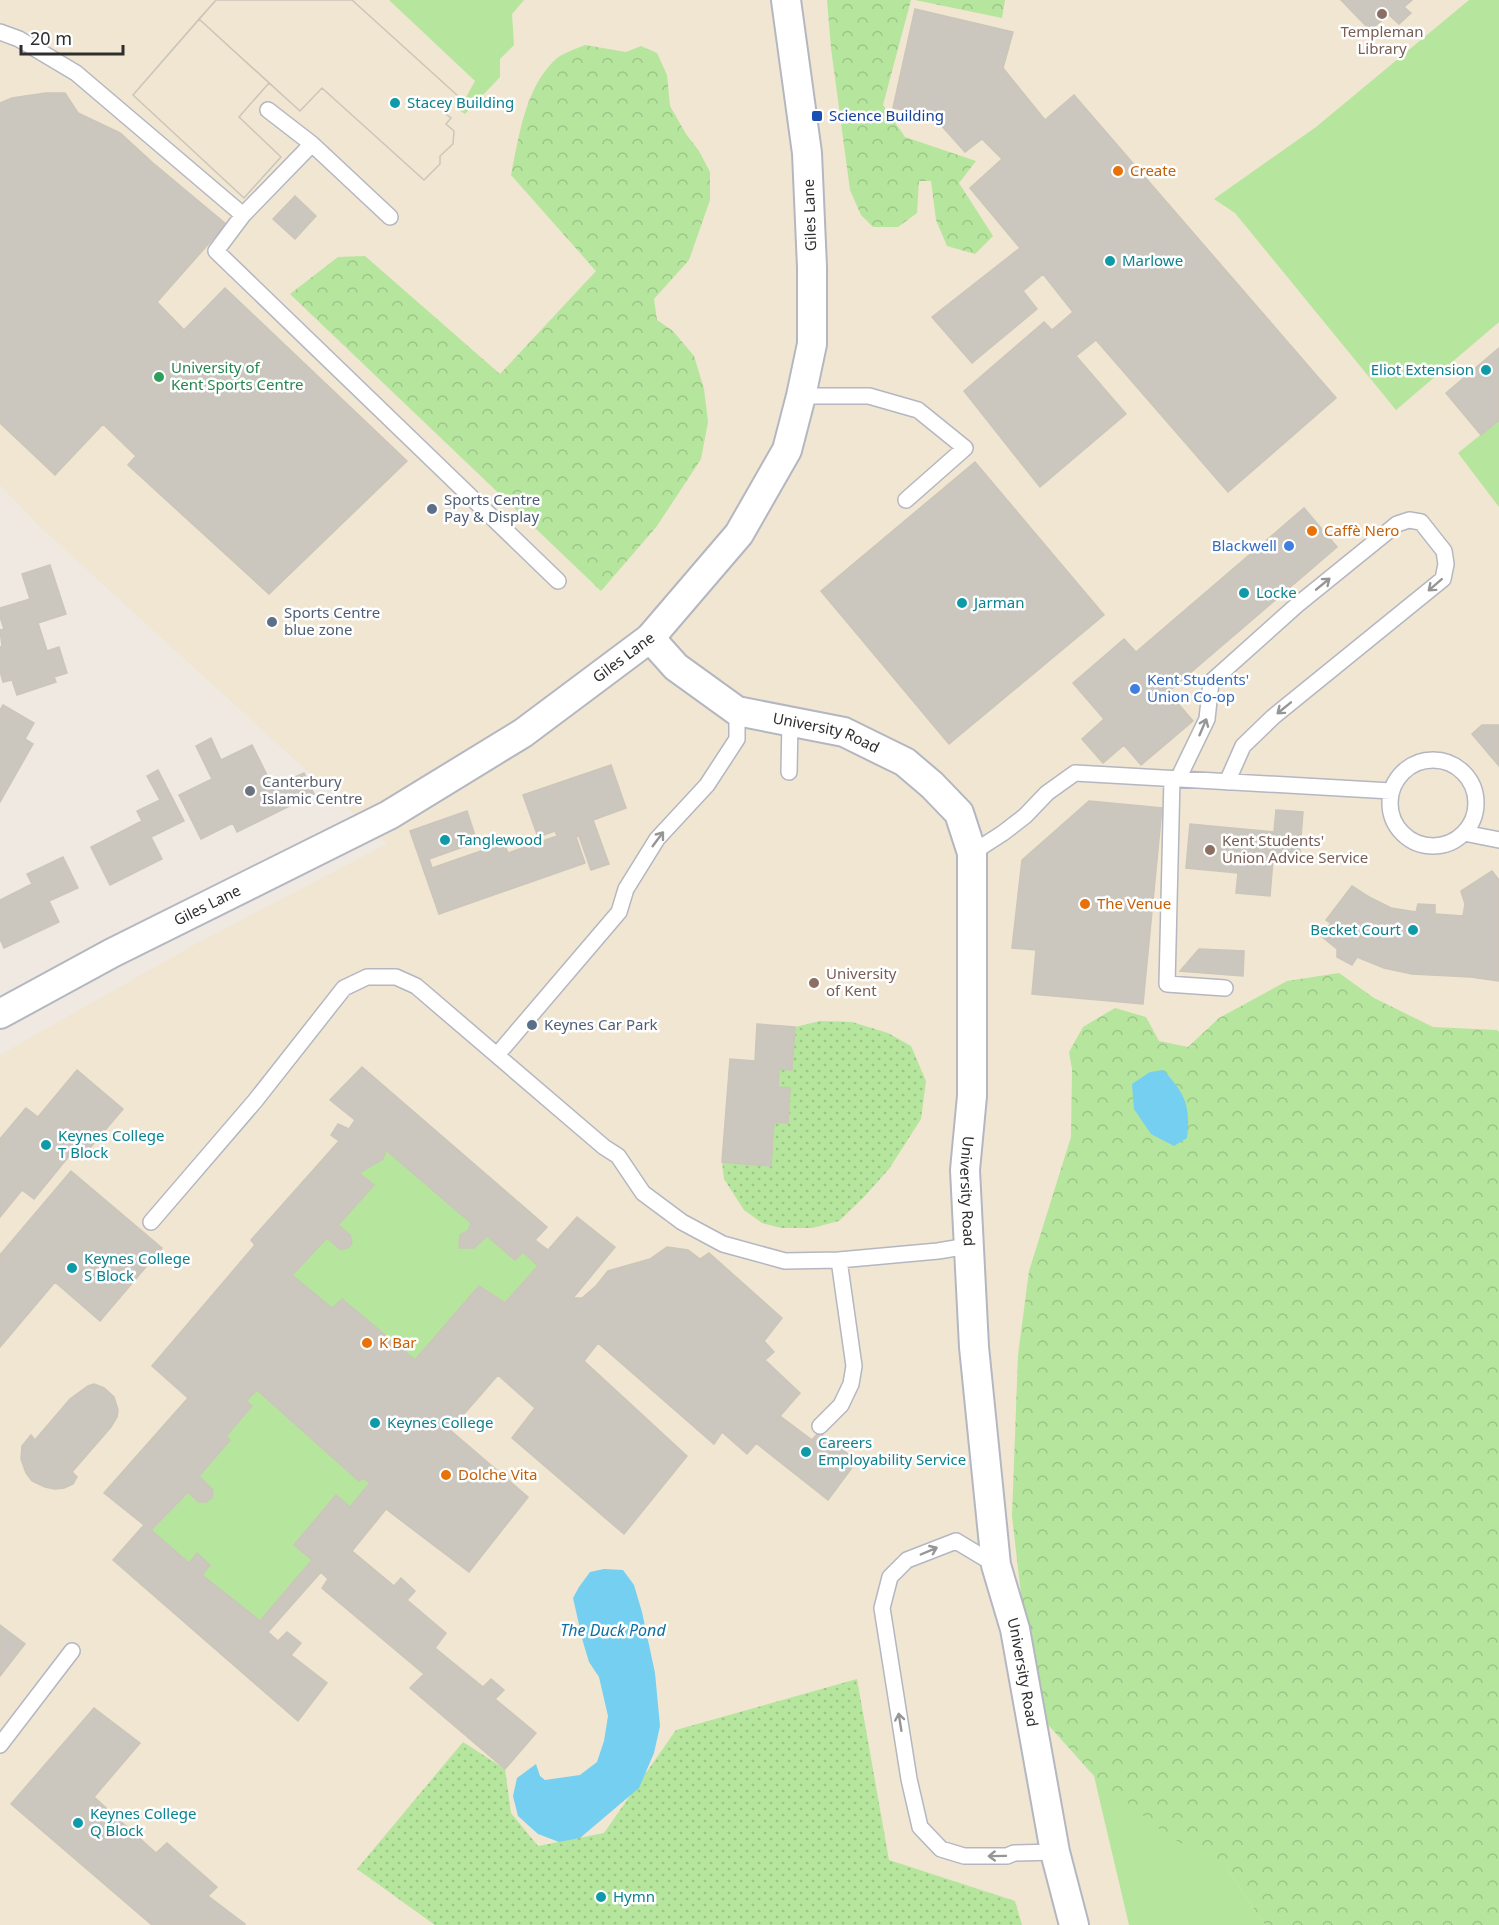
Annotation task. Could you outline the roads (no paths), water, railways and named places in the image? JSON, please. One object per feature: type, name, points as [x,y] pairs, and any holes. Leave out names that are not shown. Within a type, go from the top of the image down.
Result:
[{"type":"street","name":"Giles Lane","points":[[0,1014],[112,953],[389,814],[523,733],[650,638],[739,534],[787,450],[812,344],[812,267],[807,153],[786,0]]},
{"type":"street","name":"University Road","points":[[650,638],[676,667],[737,711],[844,732],[905,762],[932,785],[959,813],[972,853],[972,1096],[965,1170],[968,1246],[974,1347],[996,1565],[1015,1629],[1055,1851],[1074,1925]]},
{"type":"lane","points":[[0,32],[19,39],[76,73],[243,215]]},
{"type":"lane","points":[[268,111],[312,144],[390,217]]},
{"type":"lane","points":[[312,144],[243,215],[216,251],[558,581]]},
{"type":"lane","points":[[801,396],[869,396],[918,410],[965,448],[906,500]]},
{"type":"lane","points":[[1225,988],[1167,984],[1175,779],[1208,719],[1211,682],[1297,605],[1397,524],[1409,520],[1421,522],[1444,551],[1446,564],[1443,579],[1273,717],[1242,746],[1227,782]]},
{"type":"lane","points":[[497,1055],[619,912],[626,889],[657,839],[707,785],[737,740],[737,711]]},
{"type":"lane","points":[[789,772],[790,721]]},
{"type":"lane","points":[[1427,760],[1439,760],[1463,771],[1472,782],[1476,795],[1476,809],[1472,822],[1455,840],[1445,845],[1420,844],[1408,839],[1392,818],[1391,791],[1404,771],[1427,760]]},
{"type":"lane","points":[[972,853],[1025,816],[1047,793],[1075,773],[1391,791]]},
{"type":"lane","points":[[1464,833],[1499,840]]},
{"type":"lane","points":[[151,1222],[255,1101],[344,988],[367,977],[396,978],[417,986],[604,1147],[618,1156],[643,1193],[682,1222],[723,1244],[785,1261],[839,1260],[968,1246]]},
{"type":"lane","points":[[820,1426],[841,1405],[851,1384],[854,1366],[839,1260]]},
{"type":"lane","points":[[996,1565],[956,1541],[907,1560],[890,1577],[882,1608],[909,1779],[920,1827],[940,1849],[964,1856],[1007,1856],[1014,1853],[1055,1851]]},
{"type":"lane","points":[[0,1745],[72,1651]]},
{"type":"water","points":[[1163,1070],[1177,1086],[1187,1108],[1187,1138],[1174,1146],[1151,1134],[1134,1109],[1132,1084],[1150,1072]]},
{"type":"water","name":"The Duck Pond","points":[[604,1569],[623,1570],[634,1585],[655,1673],[660,1726],[654,1753],[639,1788],[580,1838],[559,1842],[538,1834],[518,1816],[513,1796],[517,1778],[536,1764],[540,1776],[545,1780],[580,1775],[597,1762],[604,1741],[608,1716],[599,1677],[589,1662],[583,1642],[573,1598],[590,1572]]},
{"type":"place","name":"Templeman Library","points":[[1382,14]]},
{"type":"place","name":"Stacey Building","points":[[395,103]]},
{"type":"place","name":"Science Building","points":[[817,116]]},
{"type":"place","name":"Create","points":[[1118,171]]},
{"type":"place","name":"Marlowe","points":[[1110,261]]},
{"type":"place","name":"Eliot Extension","points":[[1486,370]]},
{"type":"place","name":"University of Kent Sports Centre","points":[[159,377]]},
{"type":"place","name":"Sports Centre Pay & Display","points":[[432,509]]},
{"type":"place","name":"Caffè Nero","points":[[1312,531]]},
{"type":"place","name":"Blackwell","points":[[1289,546]]},
{"type":"place","name":"Locke","points":[[1244,593]]},
{"type":"place","name":"Jarman","points":[[962,603]]},
{"type":"place","name":"Sports Centre blue zone","points":[[272,622]]},
{"type":"place","name":"Kent Students' Union Co-op","points":[[1135,689]]},
{"type":"place","name":"Canterbury Islamic Centre","points":[[250,791]]},
{"type":"place","name":"Tanglewood","points":[[445,840]]},
{"type":"place","name":"Kent Students' Union Advice Service","points":[[1210,850]]},
{"type":"place","name":"The Venue","points":[[1085,904]]},
{"type":"place","name":"Becket Court","points":[[1413,930]]},
{"type":"place","name":"University of Kent","points":[[814,983]]},
{"type":"place","name":"Keynes Car Park","points":[[532,1025]]},
{"type":"place","name":"Keynes College T Block","points":[[46,1145]]},
{"type":"place","name":"Keynes College S Block","points":[[72,1268]]},
{"type":"place","name":"K Bar","points":[[367,1343]]},
{"type":"place","name":"Keynes College","points":[[375,1423]]},
{"type":"place","name":"Careers Employability Service","points":[[806,1452]]},
{"type":"place","name":"Dolche Vita","points":[[446,1475]]},
{"type":"place","name":"Keynes College Q Block","points":[[78,1823]]},
{"type":"place","name":"Hymn","points":[[601,1897]]}]
